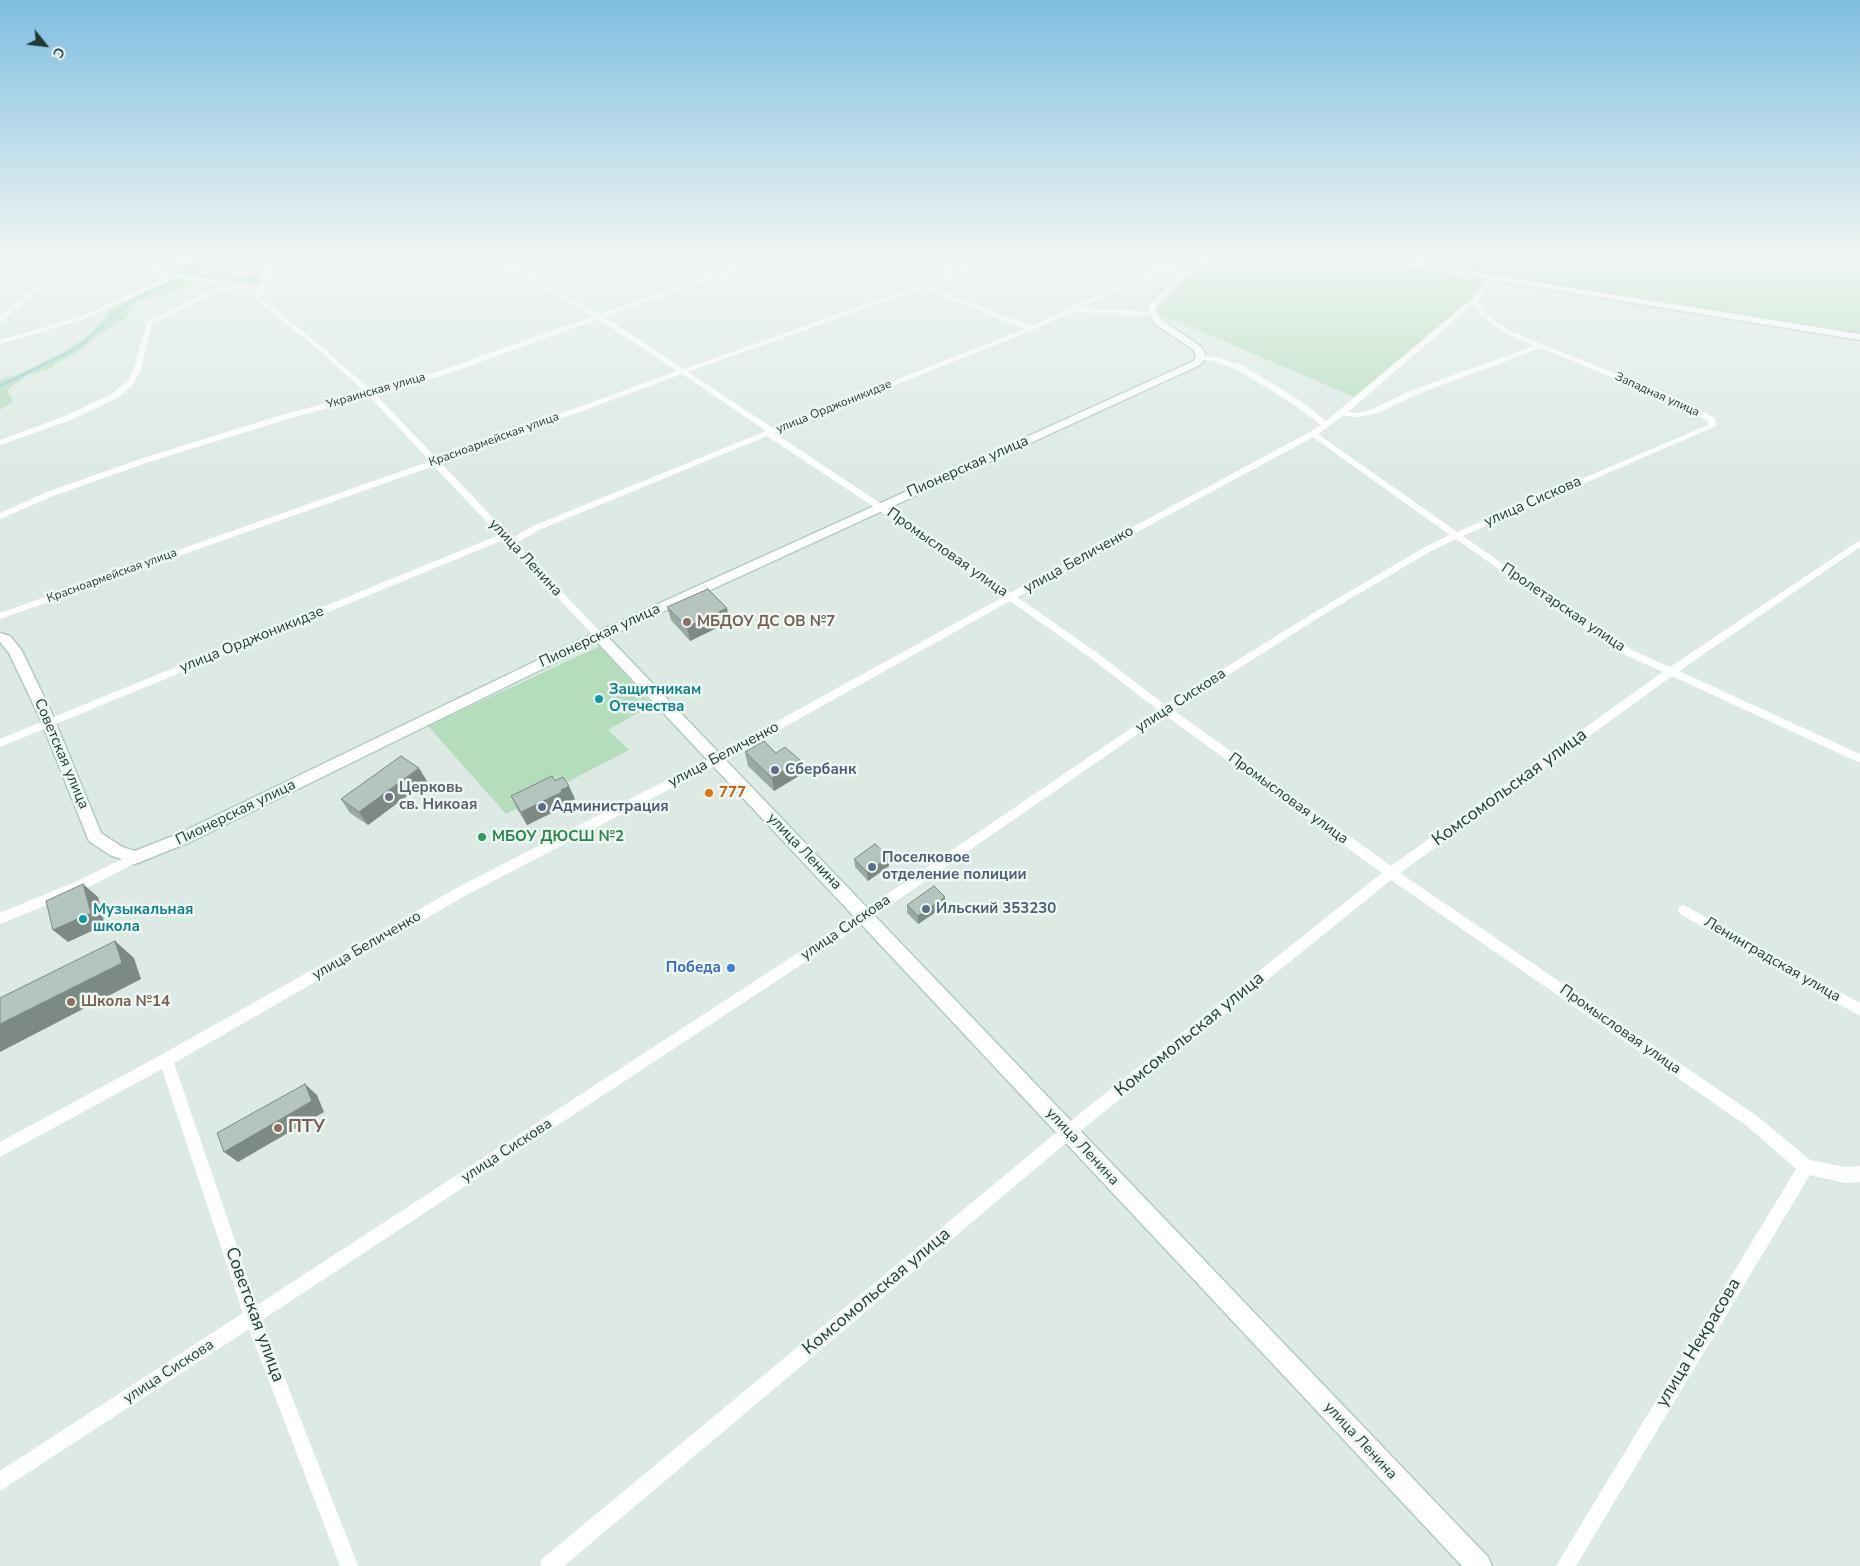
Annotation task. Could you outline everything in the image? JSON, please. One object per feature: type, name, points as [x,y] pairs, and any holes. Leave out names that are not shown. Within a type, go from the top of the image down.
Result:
[{"type":"street","points":[[0,342],[48,328]]},
{"type":"street","points":[[0,443],[68,418],[116,395],[131,381],[137,370],[148,328]]},
{"type":"street","name":"улица Ленина","points":[[294,328],[370,393],[1479,1566]]},
{"type":"street","name":"Украинская улица","points":[[0,516],[50,494],[146,460],[269,421],[445,372],[567,328]]},
{"type":"street","name":"Промысловая улица","points":[[619,328],[684,371],[1092,654],[1165,710],[1392,873],[1752,1121],[1806,1168]]},
{"type":"street","name":"Красноармейская улица","points":[[0,616],[436,462],[804,328]]},
{"type":"street","points":[[1167,328],[1197,348],[1201,353],[1201,357],[1215,358],[1238,367],[1296,402],[1326,425]]},
{"type":"street","name":"улица Беличенко","points":[[0,1150],[166,1060],[468,888],[716,760],[1093,551],[1313,434],[1342,414],[1442,328]]},
{"type":"street","name":"Западная улица","points":[[1503,328],[1540,346],[1669,398],[1712,420]]},
{"type":"street","points":[[1803,328],[1860,337]]},
{"type":"street","name":"улица Орджоникидзе","points":[[0,743],[770,432],[1031,329]]},
{"type":"street","points":[[1342,414],[1359,416],[1375,411],[1415,392],[1540,346]]},
{"type":"street","name":"Пионерская улица","points":[[0,920],[81,885],[135,858],[184,838],[599,636],[1197,363],[1201,357]]},
{"type":"street","name":"улица Сискова","points":[[0,1482],[865,916],[1165,710],[1339,602],[1428,549],[1712,426],[1712,420]]},
{"type":"street","name":"Пролетарская улица","points":[[1313,434],[1585,626],[1630,653],[1669,673],[1860,759]]},
{"type":"street","name":"Комсомольская улица","points":[[549,1566],[1068,1132],[1392,873],[1669,673],[1860,543]]},
{"type":"street","name":"Советская улица","points":[[0,637],[5,639],[15,651],[46,716],[95,837],[116,851],[135,858]]},
{"type":"street","name":"Ленинградская улица","points":[[1684,910],[1860,1010]]},
{"type":"street","name":"Советская улица","points":[[166,1060],[253,1318],[349,1566]]},
{"type":"street","points":[[1806,1168],[1845,1175],[1860,1174]]},
{"type":"street","name":"улица Некрасова","points":[[1565,1566],[1806,1168]]},
{"type":"green space","points":[[95,328],[111,328],[50,369],[28,375],[10,387],[7,392],[12,397],[12,402],[0,410],[0,380],[17,375],[62,353],[88,336]]},
{"type":"green space","points":[[1193,328],[1436,328],[1354,397]]},
{"type":"green space","points":[[1828,328],[1860,328],[1860,333]]},
{"type":"green space","points":[[600,646],[652,705],[608,730],[629,750],[506,814],[428,726]]},
{"type":"building","points":[[708,589],[727,608],[687,627],[667,607]]},
{"type":"building","points":[[764,741],[776,753],[785,747],[800,760],[772,778],[745,752]]},
{"type":"building","points":[[401,756],[419,768],[359,812],[341,799]]},
{"type":"building","points":[[552,776],[555,781],[563,777],[569,786],[561,790],[562,792],[521,812],[511,796]]},
{"type":"building","points":[[875,844],[889,857],[867,872],[854,859]]},
{"type":"building","points":[[83,884],[91,913],[53,930],[46,901]]},
{"type":"building","points":[[934,886],[945,897],[918,916],[907,905]]},
{"type":"building","points":[[115,941],[122,963],[0,1024],[0,998]]},
{"type":"building","points":[[305,1084],[312,1101],[224,1152],[217,1133]]},
{"type":"waterway","points":[[0,386],[68,353],[100,328]]},
{"type":"place","name":"МБДОУ ДС ОВ №7","points":[[687,622]]},
{"type":"place","name":"Защитникам Отечества","points":[[599,699]]},
{"type":"place","name":"Сбербанк","points":[[775,770]]},
{"type":"place","name":"777","points":[[709,793]]},
{"type":"place","name":"Церковь св. Никоая","points":[[389,797]]},
{"type":"place","name":"Администрация","points":[[542,807]]},
{"type":"place","name":"МБОУ ДЮСШ №2","points":[[482,837]]},
{"type":"place","name":"Поселковое отделение полиции","points":[[872,867]]},
{"type":"place","name":"Ильский 353230","points":[[926,909]]},
{"type":"place","name":"Музыкальная школа","points":[[83,919]]},
{"type":"place","name":"Победа","points":[[731,968]]},
{"type":"place","name":"Школа №14","points":[[71,1002]]},
{"type":"place","name":"ПТУ","points":[[278,1128]]}]
